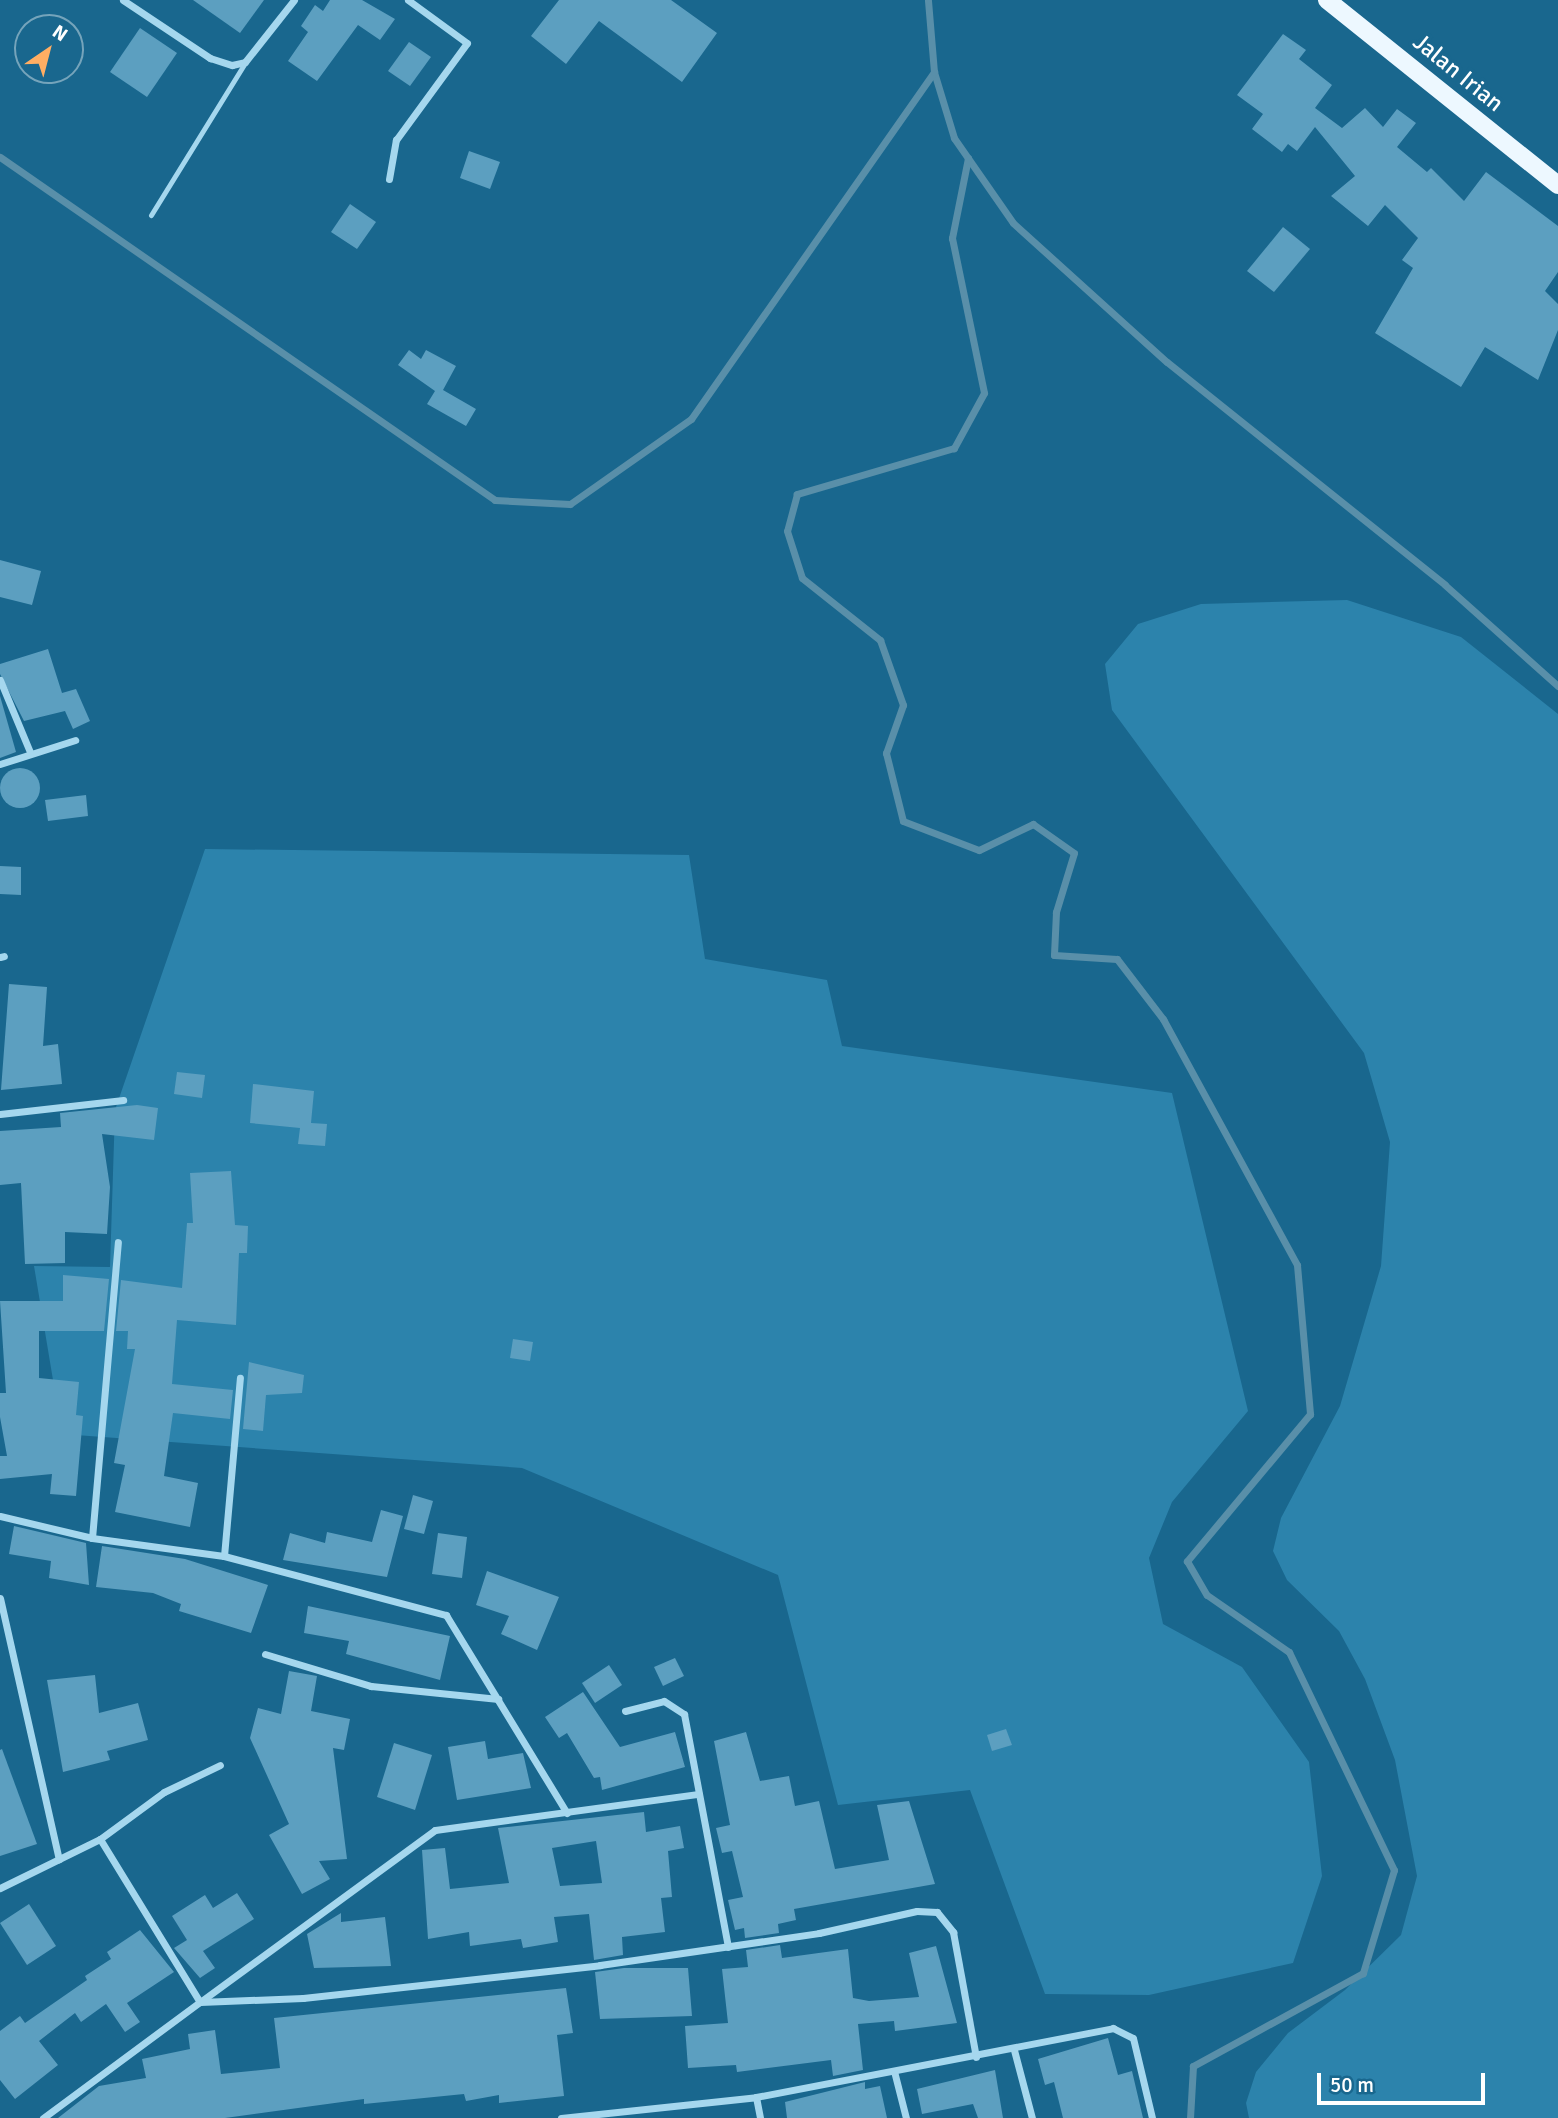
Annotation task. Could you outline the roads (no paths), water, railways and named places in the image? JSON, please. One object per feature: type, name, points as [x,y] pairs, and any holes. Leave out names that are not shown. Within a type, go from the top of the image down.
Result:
[{"type":"main road","name":"Jalan Irian","points":[[1327,0],[1558,185]]},
{"type":"street","points":[[123,0],[210,58],[245,62],[294,0]]},
{"type":"street","points":[[390,179],[396,140],[467,43],[408,0]]},
{"type":"street","points":[[0,680],[30,752]]},
{"type":"street","points":[[0,764],[30,752],[75,740]]},
{"type":"street","points":[[0,1115],[123,1100]]},
{"type":"street","points":[[92,1538],[118,1242]]},
{"type":"street","points":[[224,1556],[240,1378]]},
{"type":"street","points":[[0,1516],[92,1538],[224,1556],[446,1615],[567,1813]]},
{"type":"street","points":[[0,1598],[59,1859]]},
{"type":"street","points":[[265,1654],[371,1686],[498,1699]]},
{"type":"street","points":[[625,1711],[664,1701],[679,1708],[699,1794],[728,1947]]},
{"type":"street","points":[[0,1888],[100,1839],[164,1792],[220,1765]]},
{"type":"street","points":[[43,2118],[435,1830],[699,1794]]},
{"type":"street","points":[[100,1839],[200,2002]]},
{"type":"street","points":[[200,2002],[303,1998],[728,1947],[937,1912],[953,1932],[976,2057]]},
{"type":"street","points":[[561,2118],[755,2096],[1014,2050],[1097,2030],[1129,2033],[1152,2118]]},
{"type":"street","points":[[1014,2050],[1032,2118]]},
{"type":"street","points":[[894,2071],[906,2118]]},
{"type":"street","points":[[755,2096],[760,2118]]},
{"type":"lane","points":[[151,215],[245,62]]},
{"type":"waterway","points":[[0,157],[495,500],[570,504],[691,419],[934,72],[928,0]]},
{"type":"waterway","points":[[934,72],[954,138],[1013,223],[1167,362],[1445,585],[1558,686]]},
{"type":"waterway","points":[[968,158],[952,238],[984,393],[954,448],[797,494],[787,531],[802,578],[880,640],[903,705],[886,753],[903,821],[979,850],[1033,824],[1074,853],[1056,912],[1054,955],[1117,959],[1163,1019],[1297,1265],[1310,1414],[1187,1561],[1207,1595],[1289,1652],[1394,1870],[1363,1973],[1193,2066],[1190,2118]]}]
